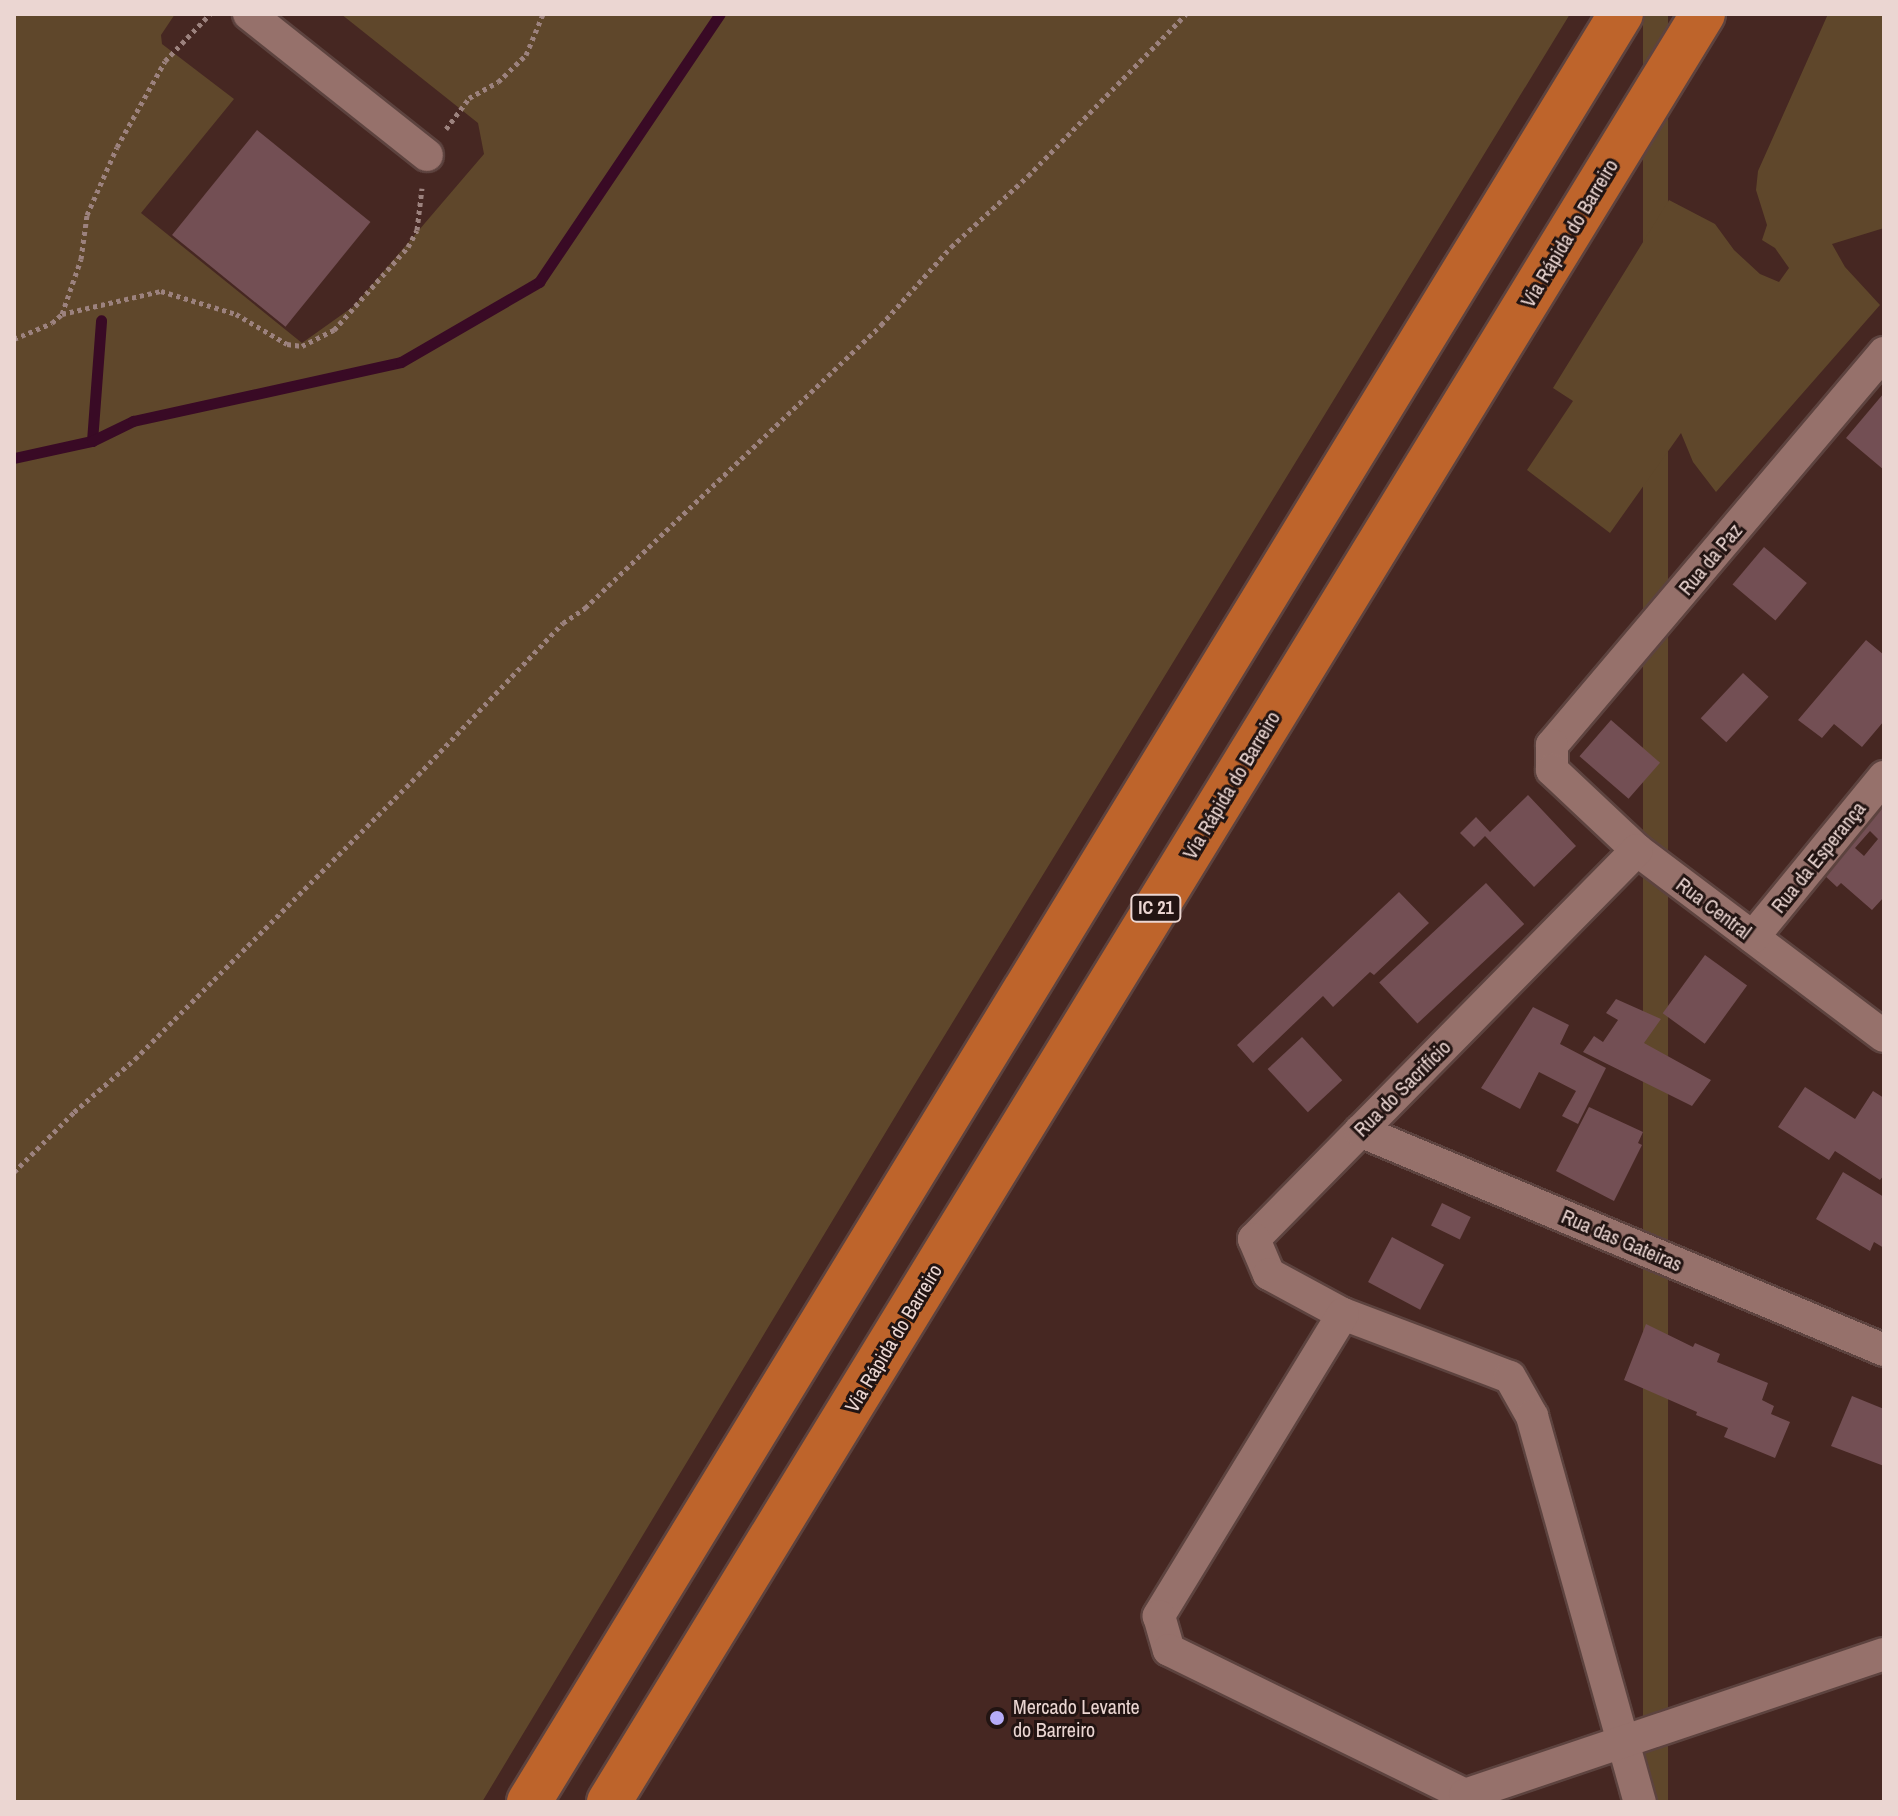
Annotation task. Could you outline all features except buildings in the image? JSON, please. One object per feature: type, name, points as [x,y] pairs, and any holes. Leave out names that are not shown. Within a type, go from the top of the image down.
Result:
[{"type":"highway","points":[[529,1802],[1621,14]]},
{"type":"highway","name":"Via Rápida do Barreiro","points":[[609,1802],[1703,14]]},
{"type":"street","points":[[249,14],[427,155]]},
{"type":"street","name":"Rua da Paz","points":[[1552,770],[1552,745],[1884,353]]},
{"type":"street","name":"Rua Central","points":[[1552,770],[1637,850],[1884,1036]]},
{"type":"street","name":"Rua da Esperança","points":[[1753,937],[1884,777]]},
{"type":"street","name":"Rua do Sacrifício","points":[[1343,1314],[1269,1274],[1254,1239],[1637,850]]},
{"type":"street","name":"Rua das Gateiras","points":[[1360,1131],[1884,1350]]},
{"type":"street","points":[[1640,1802],[1621,1742],[1532,1416],[1510,1377],[1343,1314],[1159,1616],[1169,1650],[1465,1795],[1621,1742],[1884,1654]]},
{"type":"path","points":[[62,314],[81,259],[87,215],[117,147],[165,61],[210,14]]},
{"type":"path","points":[[14,339],[52,323],[62,314],[161,291],[236,314],[287,344],[302,346],[334,330],[408,247],[417,230],[427,155],[469,98],[498,82],[526,55],[543,14]]},
{"type":"path","points":[[14,1172],[74,1112],[102,1091],[135,1059],[418,775],[563,623],[585,608],[881,325],[951,247],[1028,176],[1186,14]]},
{"type":"shaded area","points":[[14,14],[175,14],[161,35],[162,44],[234,99],[141,213],[302,343],[354,306],[484,154],[478,123],[341,14],[1570,14],[910,1092],[482,1802],[14,1802]]},
{"type":"shaded area","points":[[1643,14],[1668,14],[1668,1802],[1643,1802]]},
{"type":"shaded area","points":[[1828,14],[1884,14],[1884,228],[1832,244],[1845,267],[1880,305],[1716,492],[1693,462],[1681,433],[1610,533],[1527,470],[1573,401],[1553,388],[1669,200],[1715,224],[1734,250],[1760,274],[1779,282],[1789,268],[1775,248],[1762,240],[1767,225],[1756,190],[1758,171]]},
{"type":"waterway","points":[[14,458],[92,441],[133,421],[401,362],[539,282],[720,14]]},
{"type":"waterway","points":[[92,441],[101,320]]},
{"type":"place","name":"Mercado Levante do Barreiro","points":[[997,1718]]}]
